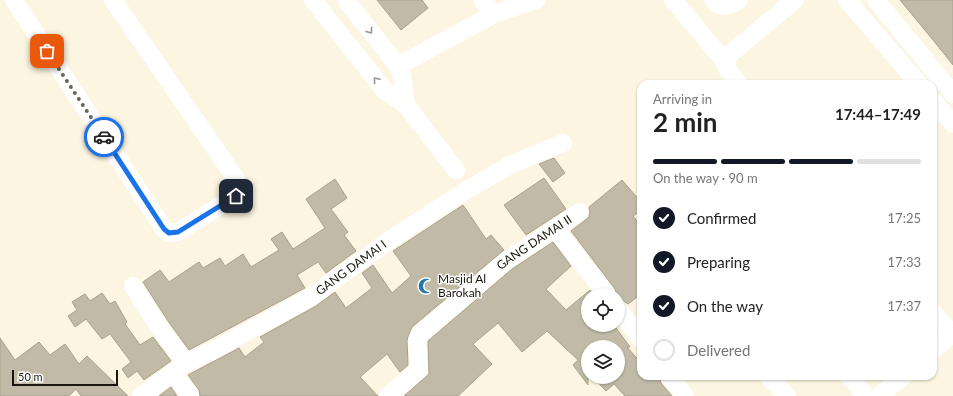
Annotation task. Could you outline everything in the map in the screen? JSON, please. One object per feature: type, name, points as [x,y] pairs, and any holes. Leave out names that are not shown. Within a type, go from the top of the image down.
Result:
[{"type":"street","points":[[14,0],[164,229],[169,233],[178,232],[236,196],[239,189],[236,179],[113,0]]},
{"type":"street","points":[[313,0],[385,91],[406,105],[456,170]]},
{"type":"street","points":[[346,0],[398,66],[403,79],[406,105]]},
{"type":"street","points":[[482,0],[494,14]]},
{"type":"street","points":[[398,66],[494,14],[536,0]]},
{"type":"street","points":[[674,0],[725,62],[728,70],[736,80]]},
{"type":"street","points":[[713,0],[724,6],[739,0]]},
{"type":"street","points":[[725,62],[730,54],[795,0]]},
{"type":"street","points":[[847,0],[916,80]]},
{"type":"street","points":[[876,0],[953,94]]},
{"type":"street","points":[[937,106],[953,124]]},
{"type":"street","name":"GANG DAMAI I","points":[[141,396],[180,367],[311,298],[388,241],[464,191],[510,165],[563,143]]},
{"type":"street","name":"GANG DAMAI II","points":[[388,396],[419,370],[417,338],[419,335],[506,261],[580,212]]},
{"type":"street","points":[[555,228],[602,288]]},
{"type":"street","points":[[133,286],[159,327],[180,367],[190,396]]},
{"type":"street","points":[[937,317],[952,335],[937,347]]},
{"type":"street","points":[[625,318],[637,334]]},
{"type":"street","points":[[672,380],[685,396]]},
{"type":"street","points":[[772,380],[787,396]]},
{"type":"street","points":[[852,380],[866,396]]},
{"type":"street","points":[[880,396],[898,380]]},
{"type":"building","points":[[377,0],[422,0],[428,8],[401,30]]},
{"type":"building","points":[[900,0],[953,0],[953,65],[933,40]]},
{"type":"building","points":[[554,158],[565,173],[553,182],[539,164]]},
{"type":"building","points":[[544,178],[566,209],[526,235],[504,205]]},
{"type":"building","points":[[335,179],[347,198],[331,209],[348,232],[344,235],[356,251],[326,273],[318,262],[297,275],[305,288],[189,350],[143,282],[160,270],[169,282],[199,262],[203,268],[220,258],[225,266],[243,254],[251,267],[279,250],[271,239],[282,232],[293,249],[325,228],[306,199]]},
{"type":"building","points":[[622,180],[637,197],[637,213],[633,216],[637,221],[637,297],[628,304],[625,302],[625,288],[614,288],[571,231],[589,217],[589,207]]},
{"type":"building","points":[[463,205],[486,239],[491,235],[504,250],[412,327],[407,340],[408,365],[400,372],[387,354],[360,377],[378,396],[200,396],[199,390],[188,375],[239,348],[245,357],[264,342],[260,337],[316,306],[335,292],[346,308],[372,288],[362,273],[373,265],[392,293],[411,276],[393,251]]},
{"type":"building","points":[[553,242],[571,266],[546,289],[566,310],[581,298],[581,332],[619,332],[625,340],[581,340],[581,376],[573,365],[578,360],[547,331],[522,352],[498,323],[473,344],[492,364],[458,396],[404,396],[429,374],[428,341],[512,269]]},
{"type":"building","points":[[102,293],[110,304],[115,301],[127,322],[125,324],[140,345],[153,337],[171,361],[144,380],[137,371],[128,378],[122,369],[131,362],[110,334],[102,339],[86,319],[75,327],[68,316],[77,310],[72,302],[85,294],[90,301]]},
{"type":"building","points":[[0,338],[15,360],[39,342],[50,355],[65,344],[79,364],[87,356],[128,396],[81,396],[76,389],[69,396],[0,396]]},
{"type":"building","points":[[625,340],[630,347],[627,347],[637,358],[637,380],[660,380],[672,396],[625,396],[614,384],[625,384]]},
{"type":"building","points":[[600,384],[614,384],[606,391]]},
{"type":"building","points":[[171,387],[177,396],[159,396]]},
{"type":"way so far","points":[[47,51],[104,137]]},
{"type":"place","name":"Masjid Al Barokah","points":[[426,286]]},
{"type":"route","points":[[104,137],[164,229],[169,233],[178,232],[236,196]]}]
